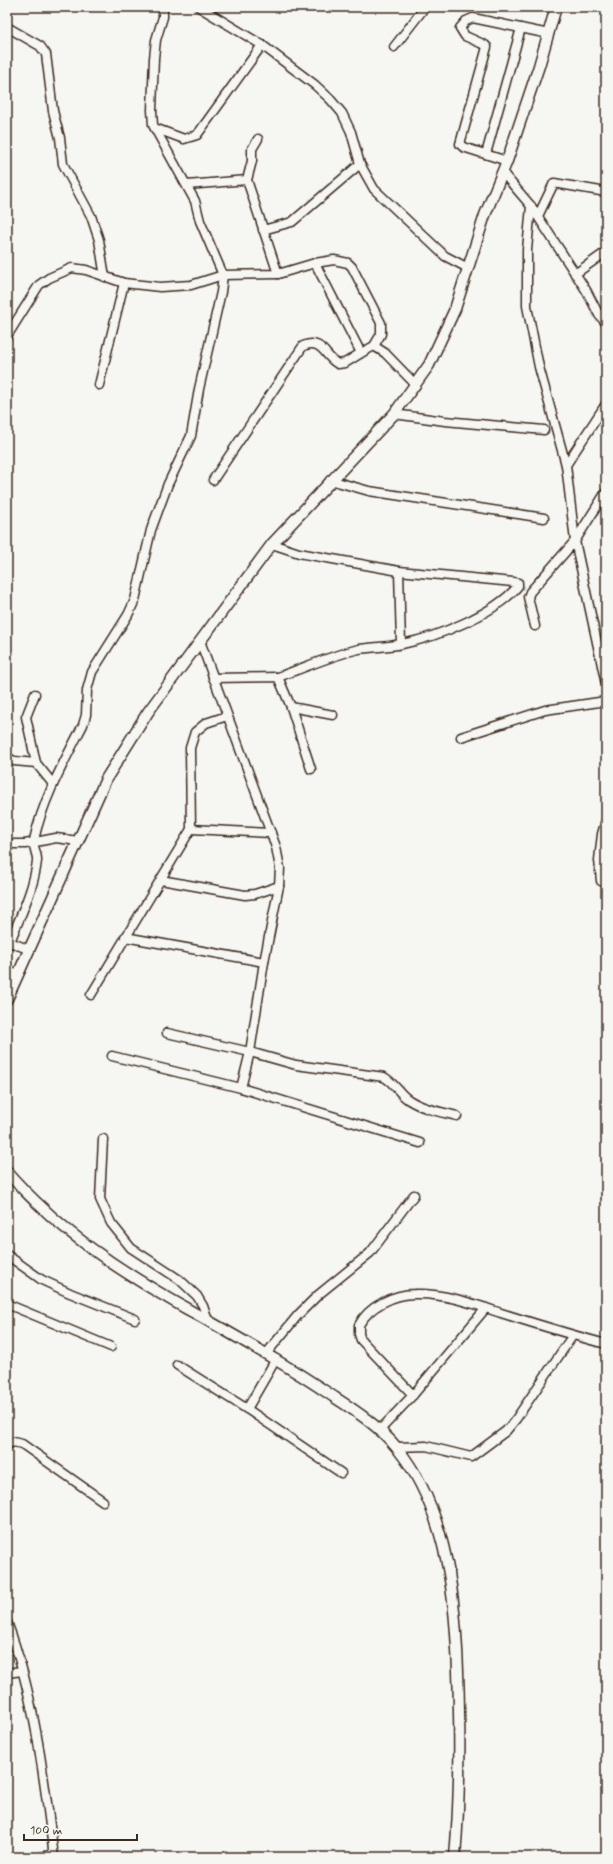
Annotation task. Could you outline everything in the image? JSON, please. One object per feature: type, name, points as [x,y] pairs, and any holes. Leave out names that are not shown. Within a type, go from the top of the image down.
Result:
[{"type":"main road","points":[[7,999],[66,871],[106,779],[148,712],[272,544],[330,480],[394,414],[429,365],[444,336],[455,309],[485,216],[507,161],[549,34],[556,7]]},
{"type":"main road","points":[[7,1171],[55,1221],[85,1245],[148,1288],[266,1354],[345,1404],[380,1430],[397,1447],[419,1481],[433,1513],[444,1549],[452,1596],[459,1672],[460,1764],[455,1857]]},
{"type":"street","points":[[30,950],[9,944],[35,874],[37,859],[33,842],[53,784],[83,725],[86,715],[87,690],[92,672],[128,615],[135,600],[151,530],[168,484],[191,436],[199,390],[221,292],[223,275],[200,221],[195,201],[153,125],[152,110],[154,58],[156,40],[163,17],[163,7]]},
{"type":"street","points":[[199,7],[262,46],[315,85],[342,113],[351,132],[360,164],[368,180],[381,196],[445,256],[468,268]]},
{"type":"street","points":[[394,47],[425,7]]},
{"type":"street","points":[[507,161],[463,147],[460,144],[487,47],[465,36],[460,28],[462,24],[473,18],[549,34]]},
{"type":"street","points":[[7,27],[40,46],[46,54],[53,111],[60,138],[63,164],[91,216],[99,240],[104,277]]},
{"type":"street","points":[[486,154],[520,28]]},
{"type":"street","points":[[157,130],[184,139],[197,135],[262,46]]},
{"type":"street","points":[[258,139],[252,149],[247,180],[278,274]]},
{"type":"street","points":[[263,230],[292,222],[360,164]]},
{"type":"street","points":[[502,172],[538,216],[599,315],[606,323]]},
{"type":"street","points":[[187,185],[247,180]]},
{"type":"street","points":[[538,216],[554,183],[606,192]]},
{"type":"street","points":[[531,206],[527,250],[527,306],[538,367],[566,465],[575,541],[606,684]]},
{"type":"street","points":[[575,274],[606,252]]},
{"type":"street","points":[[7,334],[32,294],[39,286],[49,278],[72,268],[86,270],[124,283],[183,286],[201,283],[223,275],[278,274],[315,263],[342,261],[348,263],[352,267],[381,324],[381,334],[374,346],[345,363],[338,364],[320,346],[315,344],[303,346],[213,480]]},
{"type":"street","points":[[315,263],[362,353]]},
{"type":"street","points":[[99,386],[124,283]]},
{"type":"street","points":[[374,346],[385,353],[416,385]]},
{"type":"street","points":[[566,465],[606,404]]},
{"type":"street","points":[[394,414],[445,421],[544,430]]},
{"type":"street","points":[[330,480],[369,491],[544,518]]},
{"type":"street","points":[[535,626],[528,597],[530,592],[575,541],[606,492]]},
{"type":"street","points":[[213,678],[278,677],[359,650],[401,644],[437,634],[475,618],[502,601],[518,586],[518,583],[513,582],[399,571],[299,553],[272,544]]},
{"type":"street","points":[[399,571],[401,644]]},
{"type":"street","points":[[200,641],[279,858],[279,886],[264,962],[250,1052],[241,1088]]},
{"type":"street","points":[[278,677],[291,707],[311,769]]},
{"type":"street","points":[[35,694],[26,717],[36,763],[53,784]]},
{"type":"street","points":[[460,737],[545,710],[606,701]]},
{"type":"street","points":[[291,707],[333,715]]},
{"type":"street","points":[[91,995],[191,829],[190,748],[195,732],[206,723],[227,716]]},
{"type":"street","points":[[7,757],[14,761],[36,763]]},
{"type":"street","points":[[606,820],[602,834],[599,860],[601,881],[606,883]]},
{"type":"street","points":[[191,829],[271,833]]},
{"type":"street","points":[[7,846],[11,844],[56,838],[78,841]]},
{"type":"street","points":[[161,880],[245,895],[256,894],[279,886]]},
{"type":"street","points":[[125,937],[264,962]]},
{"type":"street","points":[[7,969],[17,976]]},
{"type":"street","points":[[167,1033],[317,1069],[384,1077],[390,1080],[409,1100],[426,1108],[457,1116]]},
{"type":"street","points":[[112,1056],[241,1088],[420,1142]]},
{"type":"street","points":[[103,1139],[100,1200],[111,1223],[131,1248],[180,1280],[197,1296],[203,1306],[208,1321]]},
{"type":"street","points":[[266,1354],[298,1315],[318,1295],[365,1258],[377,1245],[414,1195]]},
{"type":"street","points":[[7,1255],[42,1280],[135,1319]]},
{"type":"street","points":[[413,1395],[362,1340],[358,1329],[361,1320],[372,1310],[386,1301],[402,1296],[415,1294],[451,1298],[606,1344]]},
{"type":"street","points":[[7,1304],[111,1347]]},
{"type":"street","points":[[380,1430],[413,1395],[486,1308]]},
{"type":"street","points":[[397,1447],[426,1446],[471,1457],[506,1431],[516,1419],[573,1335]]},
{"type":"street","points":[[247,1410],[276,1360]]},
{"type":"street","points":[[177,1365],[341,1473]]},
{"type":"street","points":[[7,1445],[13,1442],[22,1444],[103,1501]]},
{"type":"street","points":[[7,1622],[22,1671],[39,1748],[53,1855],[40,1857]]},
{"type":"street","points":[[7,1673],[22,1671]]}]
